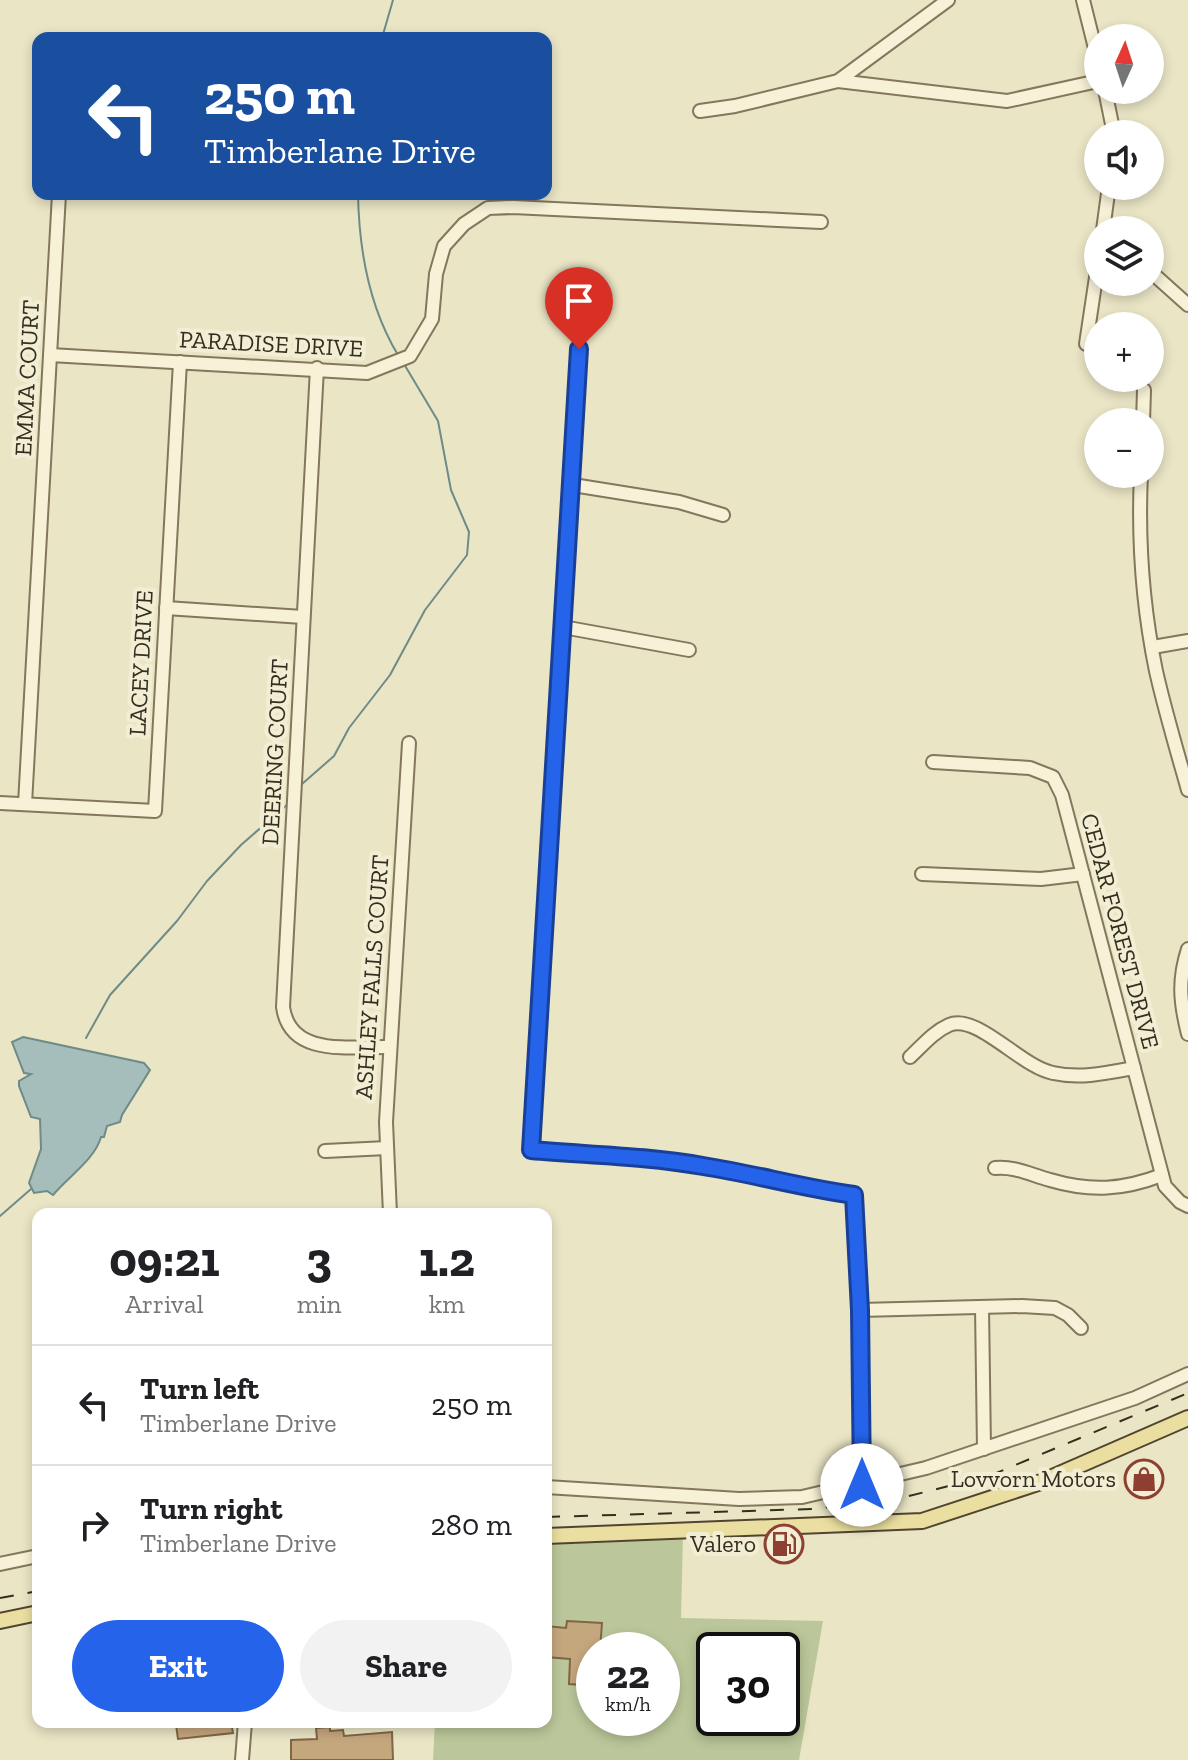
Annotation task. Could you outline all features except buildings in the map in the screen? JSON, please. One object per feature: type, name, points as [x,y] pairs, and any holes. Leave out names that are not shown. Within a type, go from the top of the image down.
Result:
[{"type":"main road","points":[[552,1536],[922,1521],[1041,1482],[1188,1418]]},
{"type":"main road","points":[[0,1621],[32,1614]]},
{"type":"street","points":[[838,81],[948,0]]},
{"type":"street","points":[[1083,0],[1089,24]]},
{"type":"street","points":[[700,111],[735,106],[838,81],[1007,101],[1084,84]]},
{"type":"street","name":"EMMA COURT","points":[[25,804],[59,200]]},
{"type":"street","name":"PARADISE DRIVE","points":[[50,355],[367,373],[410,356],[432,319],[436,274],[444,246],[464,224],[488,208],[821,222]]},
{"type":"street","points":[[1164,284],[1188,305]]},
{"type":"street","points":[[579,349],[531,1150],[665,1160],[854,1195],[860,1310],[862,1485]]},
{"type":"street","name":"LACEY DRIVE","points":[[0,803],[155,811],[180,362]]},
{"type":"street","name":"DEERING COURT","points":[[317,368],[283,1007],[285,1022],[296,1038],[311,1045],[390,1047]]},
{"type":"street","points":[[573,485],[697,506],[723,515]]},
{"type":"street","points":[[1141,488],[1156,670],[1188,790]]},
{"type":"street","points":[[166,608],[303,617]]},
{"type":"street","points":[[563,627],[689,650]]},
{"type":"street","points":[[1153,647],[1188,641]]},
{"type":"street","name":"ASHLEY FALLS COURT","points":[[390,1208],[387,1148],[390,1047],[409,743]]},
{"type":"street","name":"CEDAR FOREST DRIVE","points":[[933,762],[1030,768],[1053,777],[1062,795],[1165,1186],[1188,1206]]},
{"type":"street","points":[[922,874],[1041,879],[1083,874]]},
{"type":"street","points":[[1188,949],[1181,971],[1179,997],[1188,1034]]},
{"type":"street","points":[[910,1057],[936,1032],[952,1024],[970,1023],[1029,1064],[1052,1073],[1094,1076],[1134,1068]]},
{"type":"street","points":[[325,1151],[387,1148]]},
{"type":"street","points":[[995,1168],[1008,1167],[1054,1181],[1094,1188],[1131,1187],[1162,1175]]},
{"type":"street","points":[[982,1307],[984,1449]]},
{"type":"street","points":[[860,1310],[1055,1308],[1081,1328]]},
{"type":"street","points":[[552,1487],[739,1499],[802,1497],[862,1485],[984,1449],[1135,1398],[1188,1374]]},
{"type":"street","points":[[0,1564],[32,1557]]},
{"type":"street","points":[[242,1760],[245,1728]]},
{"type":"green space","points":[[683,1534],[681,1618],[823,1621],[799,1760],[433,1760],[435,1728],[552,1728],[552,1540]]},
{"type":"water","points":[[23,1037],[144,1063],[150,1070],[120,1122],[107,1126],[104,1137],[101,1137],[93,1153],[53,1195],[47,1191],[34,1193],[29,1183],[41,1149],[40,1119],[31,1117],[19,1086],[19,1081],[31,1074],[24,1073],[12,1042]]},
{"type":"waterway","points":[[384,32],[393,0]]},
{"type":"waterway","points":[[358,200],[363,257],[373,298],[398,355]]},
{"type":"waterway","points":[[302,784],[334,756],[349,728],[390,675],[425,610],[467,555],[469,532],[451,490],[438,421],[404,364]]},
{"type":"waterway","points":[[86,1038],[110,995],[177,921],[207,881],[241,845],[288,804]]},
{"type":"waterway","points":[[0,1216],[31,1189]]},
{"type":"railway","points":[[552,1517],[813,1509],[897,1499],[989,1476],[1188,1393]]},
{"type":"railway","points":[[0,1598],[32,1592]]},
{"type":"place","name":"Lovvorn Motors","points":[[1144,1479]]},
{"type":"place","name":"Valero","points":[[784,1544]]},
{"type":"route","points":[[579,349],[531,1150],[665,1160],[751,1175],[781,1184],[854,1195],[857,1203],[856,1264],[860,1310],[862,1485]]}]
